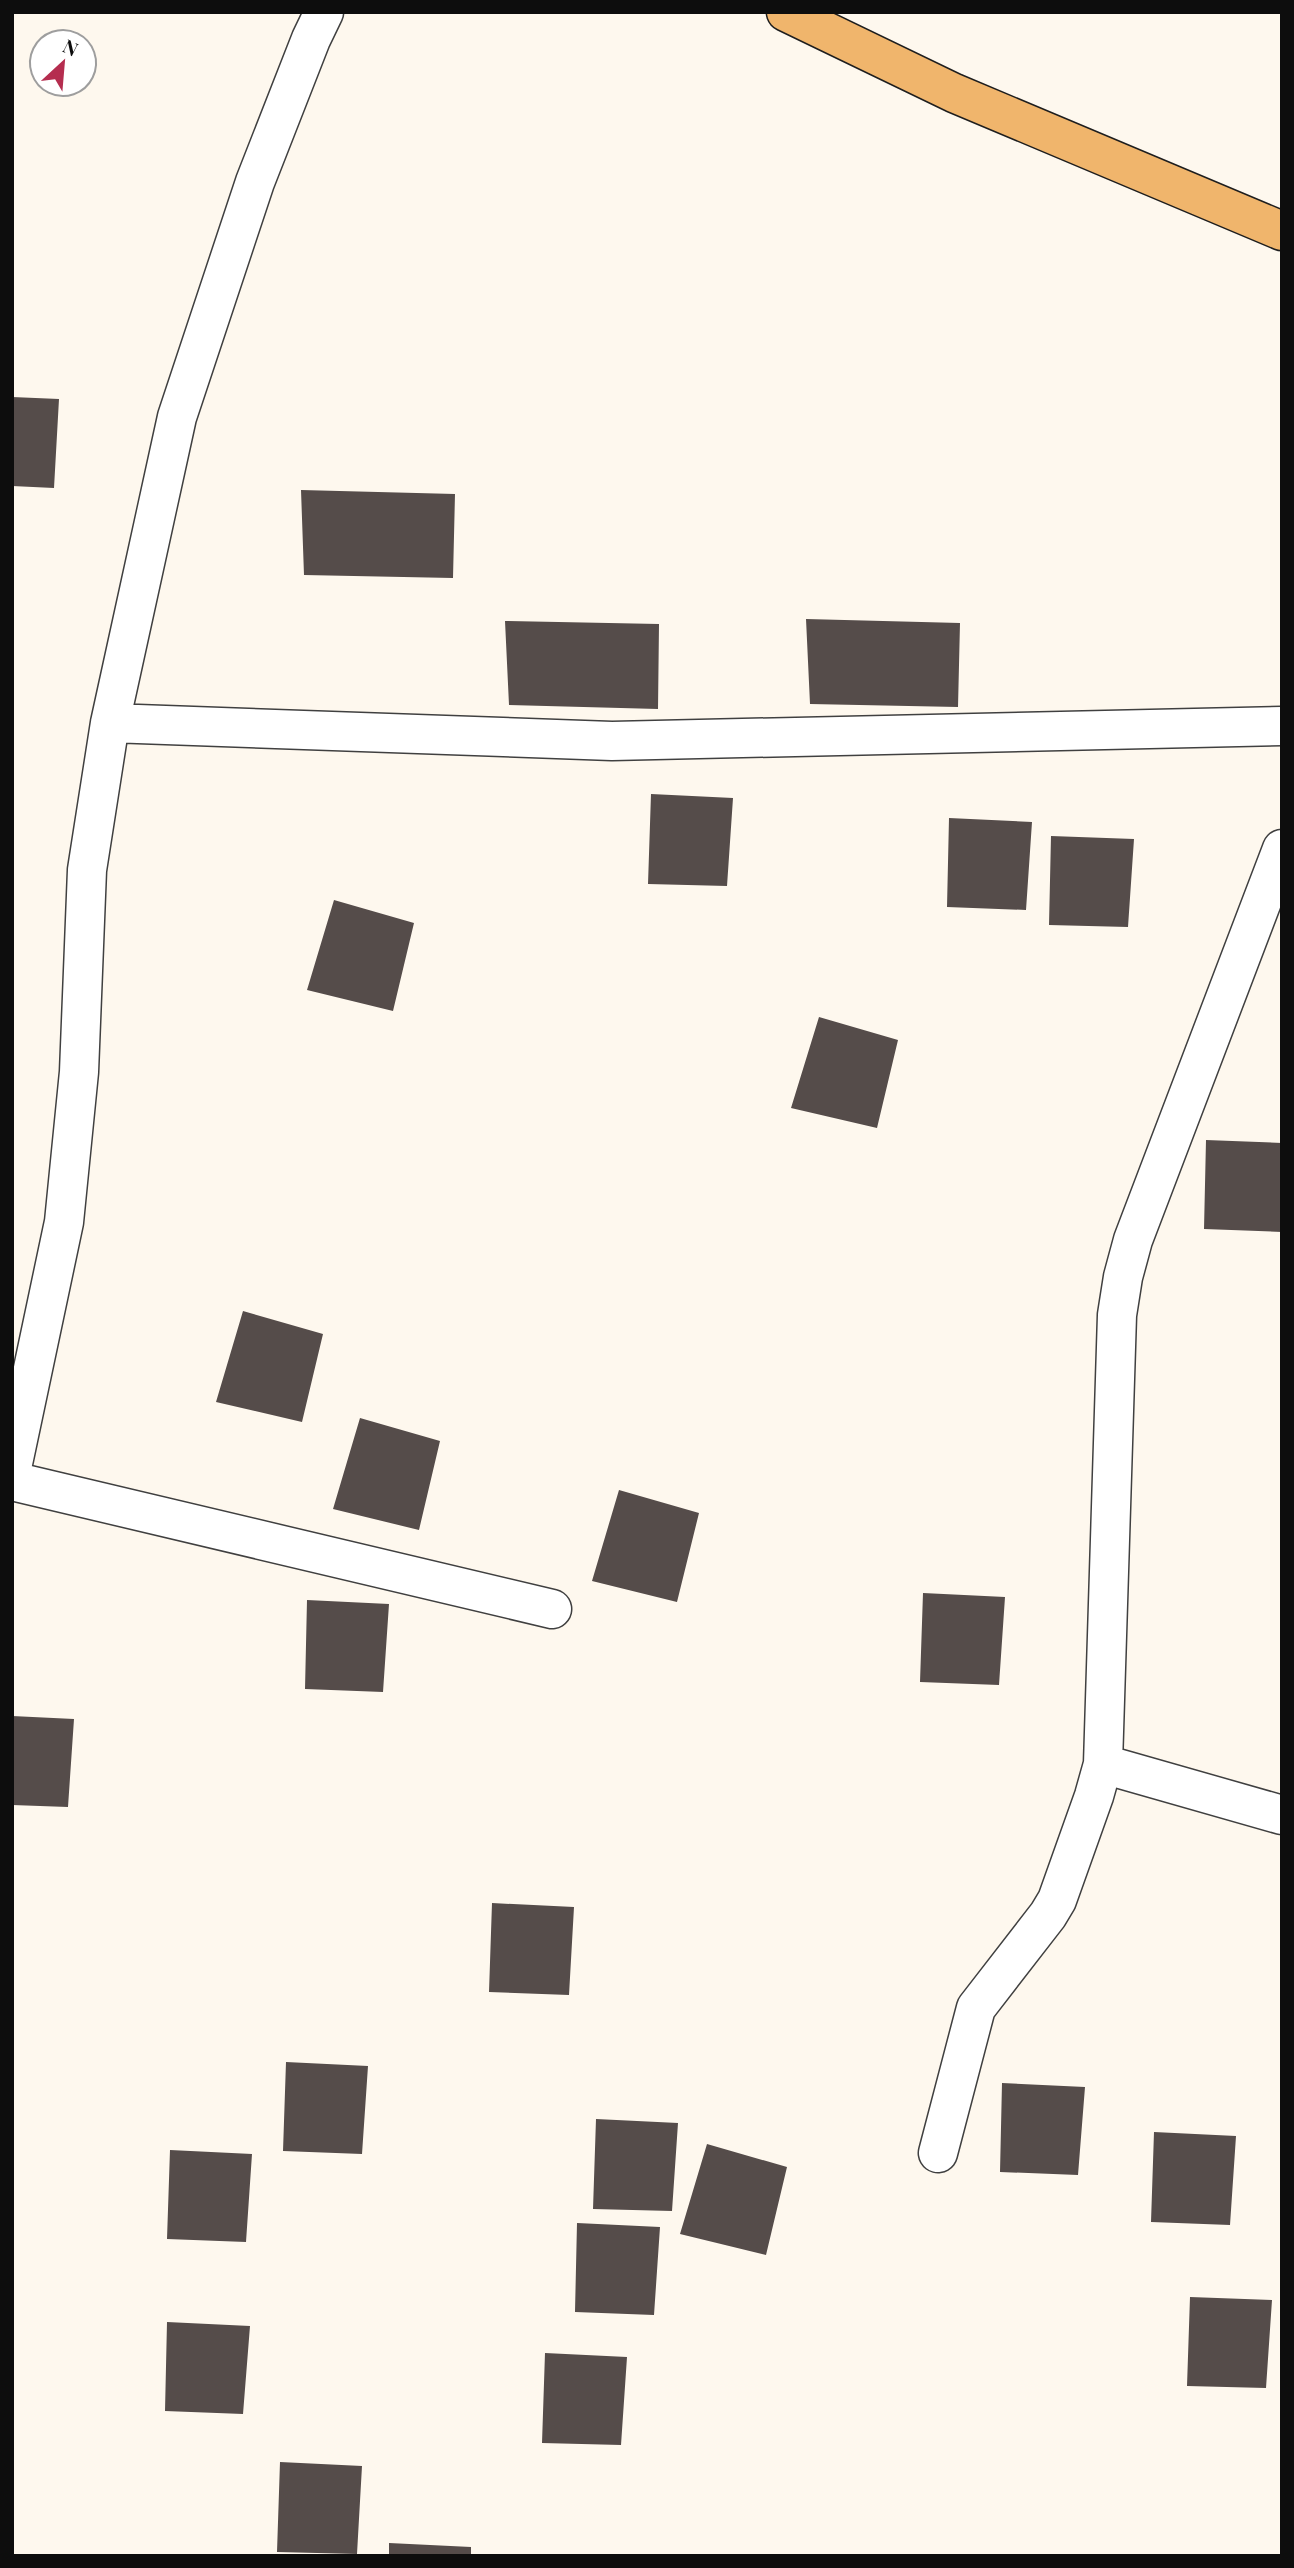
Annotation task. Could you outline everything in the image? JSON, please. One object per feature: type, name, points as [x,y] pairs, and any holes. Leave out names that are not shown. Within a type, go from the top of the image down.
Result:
[{"type":"main road","points":[[786,12],[954,93],[1282,232]]},
{"type":"street","points":[[12,1468],[64,1222],[79,1072],[87,870],[110,723],[177,417],[255,182],[324,12]]},
{"type":"street","points":[[110,723],[612,741],[1282,726]]},
{"type":"street","points":[[938,2153],[976,2007],[1057,1900],[1103,1764],[1117,1315],[1123,1277],[1133,1240],[1282,849]]},
{"type":"street","points":[[12,1481],[552,1609]]},
{"type":"street","points":[[1103,1764],[1282,1815]]},
{"type":"building","points":[[12,397],[59,399],[54,488],[12,486]]},
{"type":"building","points":[[301,490],[455,494],[453,578],[304,575]]},
{"type":"building","points":[[806,619],[960,623],[958,707],[810,704]]},
{"type":"building","points":[[505,621],[659,624],[658,709],[509,705]]},
{"type":"building","points":[[651,794],[733,798],[727,886],[648,884]]},
{"type":"building","points":[[949,818],[1032,822],[1026,910],[947,907]]},
{"type":"building","points":[[1051,836],[1134,839],[1128,927],[1049,925]]},
{"type":"building","points":[[334,900],[414,923],[393,1011],[307,990]]},
{"type":"building","points":[[819,1017],[898,1040],[877,1128],[791,1108]]},
{"type":"building","points":[[1206,1140],[1282,1143],[1282,1232],[1204,1229]]},
{"type":"building","points":[[243,1311],[323,1334],[302,1422],[216,1402]]},
{"type":"building","points":[[360,1418],[440,1441],[419,1530],[333,1509]]},
{"type":"building","points":[[619,1490],[699,1513],[677,1602],[592,1581]]},
{"type":"building","points":[[923,1593],[1005,1597],[999,1685],[920,1682]]},
{"type":"building","points":[[307,1600],[389,1604],[383,1692],[305,1689]]},
{"type":"building","points":[[12,1716],[74,1719],[68,1807],[12,1805]]},
{"type":"building","points":[[492,1903],[574,1907],[569,1995],[489,1992]]},
{"type":"building","points":[[286,2062],[368,2066],[362,2154],[283,2151]]},
{"type":"building","points":[[1002,2083],[1085,2087],[1078,2175],[1000,2172]]},
{"type":"building","points":[[596,2119],[678,2123],[672,2211],[593,2209]]},
{"type":"building","points":[[1154,2132],[1236,2136],[1230,2225],[1151,2222]]},
{"type":"building","points":[[707,2144],[787,2167],[766,2255],[680,2234]]},
{"type":"building","points":[[170,2150],[252,2154],[246,2242],[167,2239]]},
{"type":"building","points":[[577,2223],[660,2227],[654,2315],[575,2312]]},
{"type":"building","points":[[1190,2297],[1272,2300],[1266,2388],[1187,2386]]},
{"type":"building","points":[[167,2322],[250,2326],[243,2414],[165,2411]]},
{"type":"building","points":[[545,2353],[627,2357],[621,2445],[542,2443]]},
{"type":"building","points":[[280,2462],[362,2466],[357,2554],[277,2552]]},
{"type":"building","points":[[389,2543],[471,2547],[471,2556],[389,2556]]}]
